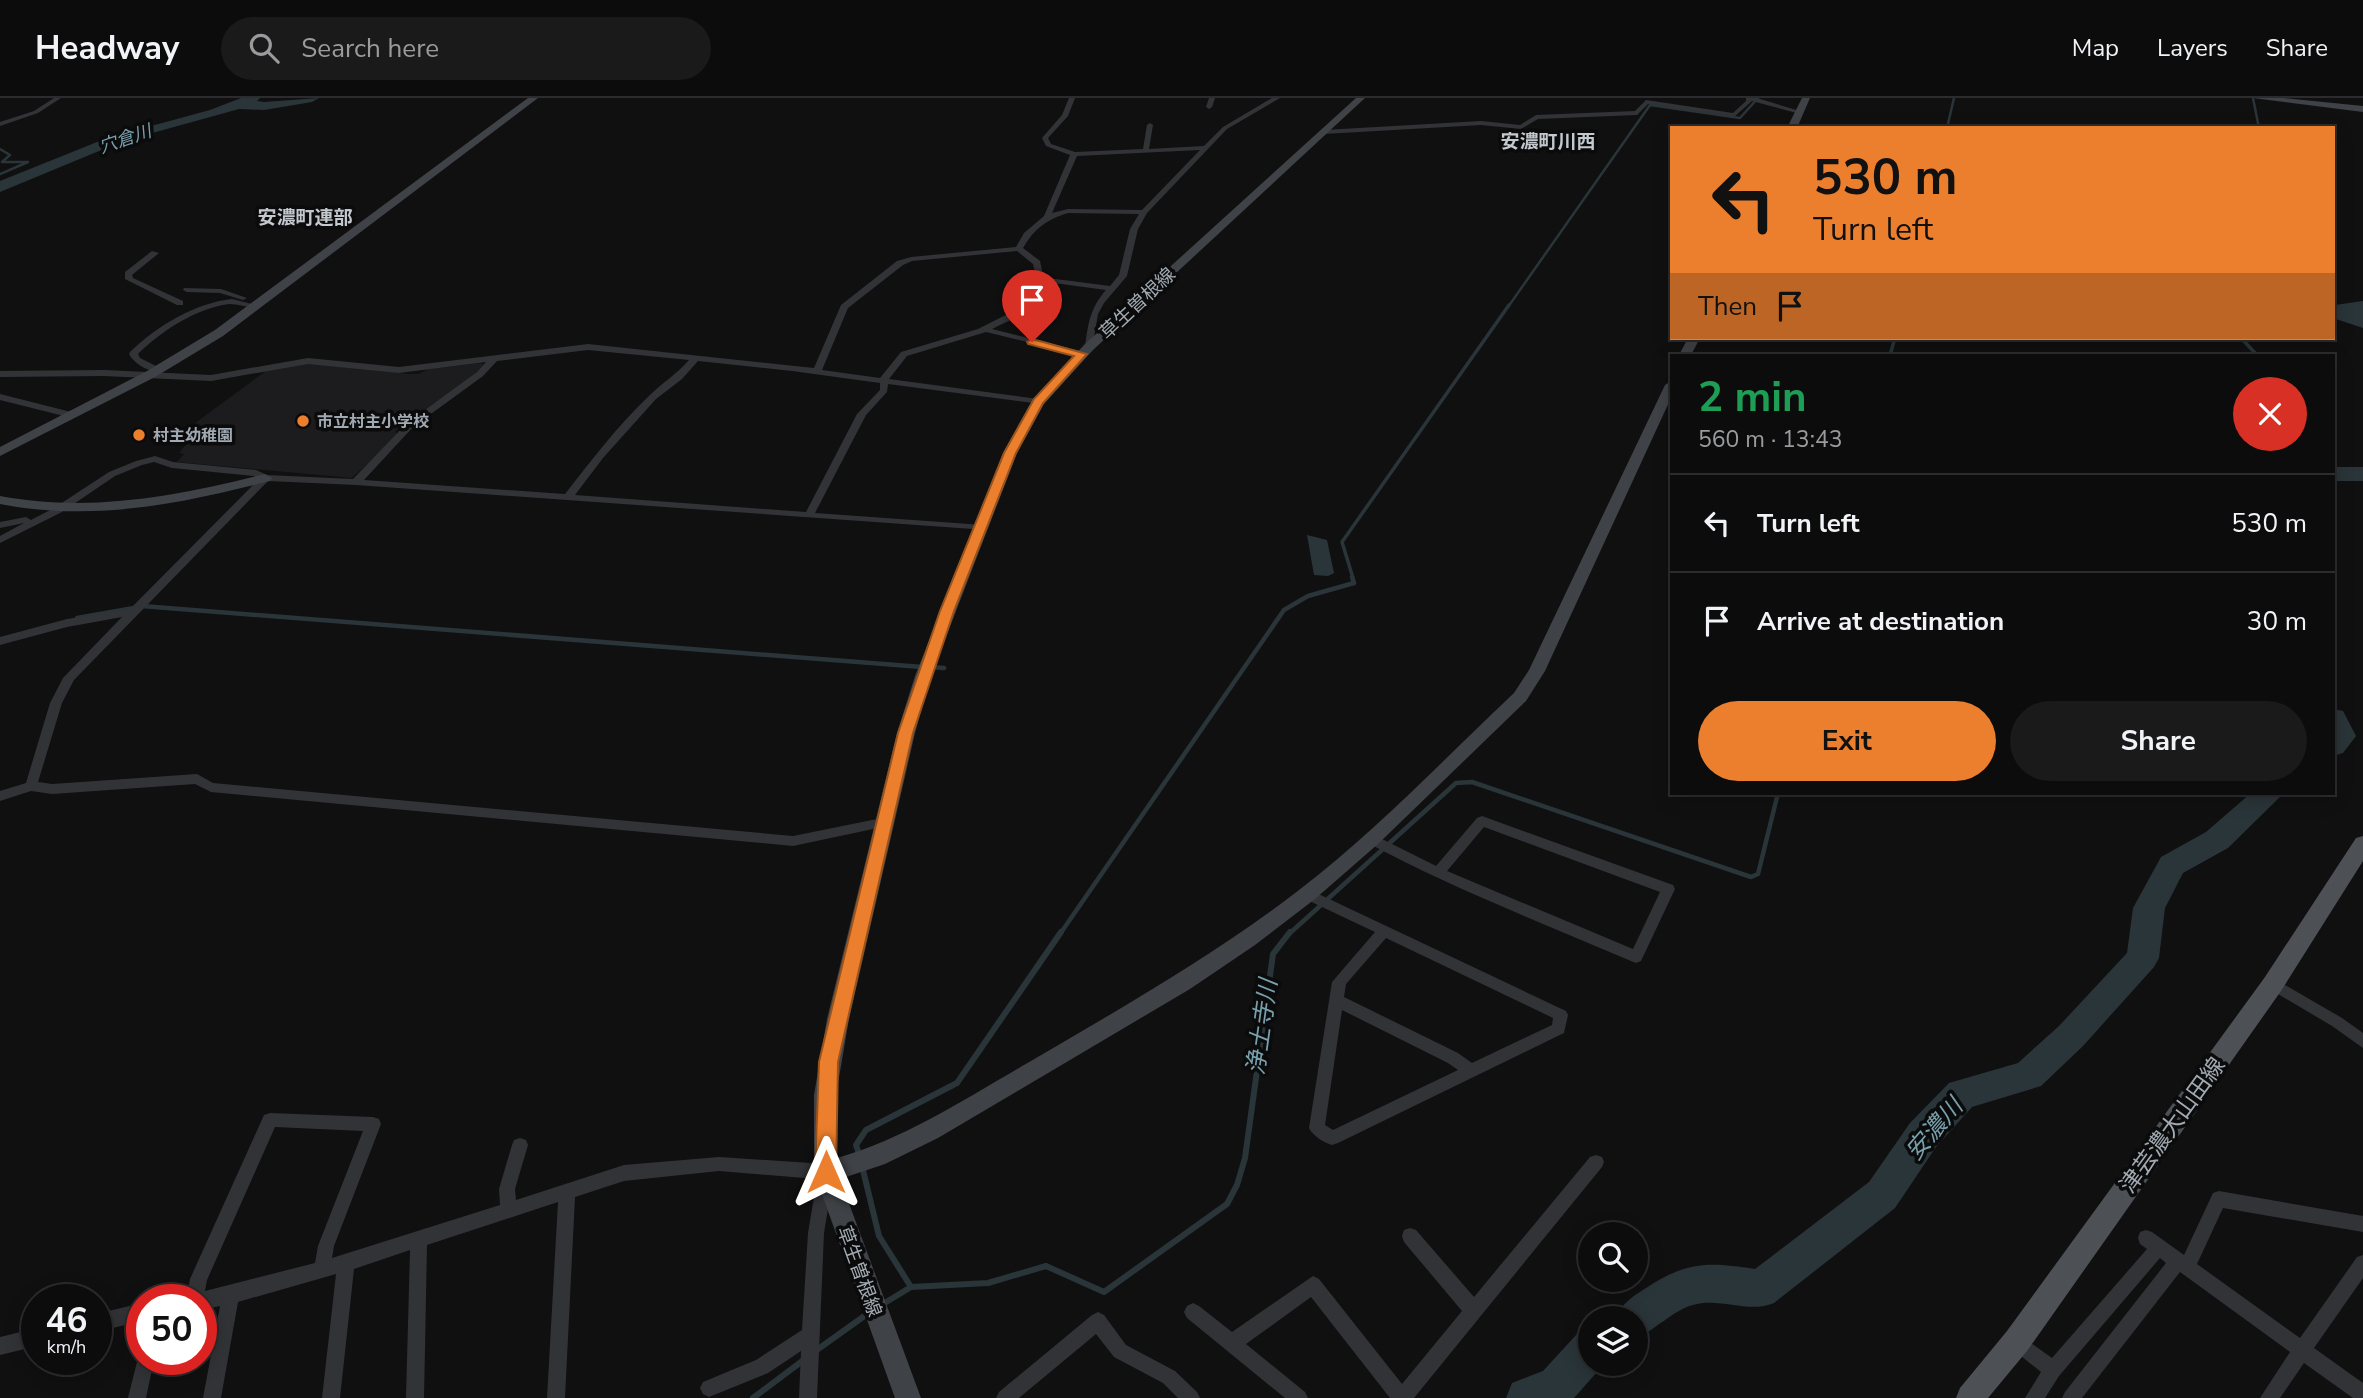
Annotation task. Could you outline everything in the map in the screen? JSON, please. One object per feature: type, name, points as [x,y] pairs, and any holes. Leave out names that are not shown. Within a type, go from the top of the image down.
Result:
[{"type":"main road","name":"津芸濃大山田線","points":[[1970,1398],[2017,1341],[2273,984],[2363,844]]},
{"type":"street","points":[[0,124],[36,112],[58,98]]},
{"type":"street","points":[[0,452],[154,372],[256,306],[534,98]]},
{"type":"street","points":[[1072,98],[1065,116],[1045,141],[1054,149],[1073,154],[1205,148]]},
{"type":"street","points":[[1209,107],[1212,98]]},
{"type":"street","points":[[984,329],[1085,351],[1094,314],[1123,276],[1134,229],[1144,212],[1234,121],[1278,98]]},
{"type":"street","name":"草生曽根線","points":[[908,1398],[826,1172],[828,1062],[906,733],[920,688],[947,611],[1010,453],[1038,402],[1085,351],[1361,98]]},
{"type":"street","points":[[1324,132],[1481,124],[1521,127],[1536,117],[1637,113],[1646,102],[1734,115],[1750,98],[1800,112]]},
{"type":"street","points":[[1793,126],[1806,98]]},
{"type":"street","points":[[2261,99],[2363,109]]},
{"type":"street","points":[[1146,149],[1150,125]]},
{"type":"street","points":[[1047,217],[1073,154]]},
{"type":"street","points":[[1019,249],[1027,234],[1047,217],[1068,211],[1144,212]]},
{"type":"street","points":[[817,372],[844,307],[900,263],[922,258],[1019,249],[1037,263],[1041,277],[1051,281],[1113,289]]},
{"type":"street","points":[[155,253],[128,274],[129,279],[180,303]]},
{"type":"street","points":[[809,515],[862,414],[884,390],[883,381],[904,354],[984,329],[1038,302],[1048,292],[1051,281]]},
{"type":"street","points":[[187,290],[221,291],[244,298],[239,303]]},
{"type":"street","points":[[154,372],[134,358],[136,351],[201,310],[227,302],[256,306]]},
{"type":"street","points":[[0,374],[154,372],[211,378],[308,361],[399,370],[588,347],[817,372],[1038,402]]},
{"type":"street","points":[[568,497],[600,456],[653,397],[679,377],[696,358]]},
{"type":"street","points":[[356,482],[410,425],[480,374],[493,360]]},
{"type":"street","points":[[217,1298],[346,1263],[624,1173],[664,1167],[730,1164],[826,1172],[877,1157],[930,1131],[1183,983],[1308,894],[1371,839],[1520,697],[1542,660],[1670,387]]},
{"type":"street","points":[[0,397],[72,415]]},
{"type":"street","points":[[0,540],[120,470],[155,459],[172,465],[256,473],[265,478]]},
{"type":"street","points":[[31,786],[56,703],[69,678],[265,478]]},
{"type":"street","points":[[0,499],[53,510],[126,506],[265,478],[356,482],[982,528]]},
{"type":"street","points":[[0,525],[22,522],[53,510]]},
{"type":"street","points":[[0,641],[67,623],[134,612]]},
{"type":"street","points":[[0,796],[31,786],[52,789],[197,779],[211,787],[793,841],[887,822]]},
{"type":"street","points":[[1371,839],[1439,872],[1636,957],[1668,889],[1482,821],[1439,872]]},
{"type":"street","points":[[1308,894],[1560,1015],[1559,1029],[1332,1138],[1317,1128],[1339,982],[1384,931]]},
{"type":"street","points":[[2273,984],[2337,1022],[2363,1042]]},
{"type":"street","points":[[1335,999],[1453,1058],[1471,1071]]},
{"type":"street","points":[[198,1284],[270,1120],[373,1124],[326,1246],[322,1270]]},
{"type":"street","points":[[508,1209],[508,1189],[520,1145]]},
{"type":"street","points":[[1231,1343],[1313,1285],[1402,1398],[1596,1162]]},
{"type":"street","points":[[808,1397],[816,1233],[826,1172]]},
{"type":"street","points":[[556,1398],[567,1191]]},
{"type":"street","points":[[2072,1397],[2183,1264],[2219,1199],[2363,1224]]},
{"type":"street","points":[[1410,1236],[1474,1311]]},
{"type":"street","points":[[415,1398],[419,1238]]},
{"type":"street","points":[[2034,1398],[2153,1242],[2363,1394]]},
{"type":"street","points":[[331,1398],[346,1263]]},
{"type":"street","points":[[2269,1398],[2363,1263]]},
{"type":"street","points":[[212,1398],[231,1296]]},
{"type":"street","points":[[1194,1312],[1299,1398]]},
{"type":"street","points":[[1006,1398],[1098,1321],[1120,1351],[1169,1377],[1191,1398]]},
{"type":"street","points":[[709,1388],[762,1367],[812,1336]]},
{"type":"street","points":[[0,1346],[21,1341]]},
{"type":"street","points":[[2017,1341],[2053,1370]]},
{"type":"street","points":[[137,1398],[142,1375]]},
{"type":"shaded area","points":[[2363,301],[2363,328],[2335,319],[2335,305]]},
{"type":"shaded area","name":"市立村主小学校","points":[[303,363],[327,363],[408,374],[418,374],[429,369],[481,363],[484,365],[462,385],[400,426],[395,432],[400,434],[352,478],[177,462],[184,454],[179,453],[196,431],[187,429],[266,371]]},
{"type":"shaded area","points":[[1307,535],[1327,540],[1334,573],[1328,576],[1314,575]]},
{"type":"waterway","name":"穴倉川","points":[[0,187],[113,141],[215,113],[253,98]]},
{"type":"waterway","points":[[239,105],[264,106],[312,98]]},
{"type":"waterway","points":[[1508,307],[1650,105],[1740,118],[1758,98]]},
{"type":"waterway","name":"浄土寺川","points":[[1947,126],[1954,98]]},
{"type":"waterway","points":[[2253,98],[2259,126]]},
{"type":"waterway","points":[[0,149],[10,155],[2,162],[28,162],[0,174]]},
{"type":"waterway","points":[[1353,578],[1342,542],[1509,305]]},
{"type":"waterway","name":"浄土寺川","points":[[1890,354],[1894,340]]},
{"type":"waterway","points":[[2243,340],[2256,354]]},
{"type":"waterway","name":"安濃川","points":[[2335,474],[2363,474]]},
{"type":"waterway","points":[[1060,934],[1284,610],[1308,596],[1354,583],[1352,577]]},
{"type":"waterway","points":[[142,606],[922,667]]},
{"type":"waterway","points":[[77,618],[134,608]]},
{"type":"waterway","points":[[931,667],[944,668]]},
{"type":"waterway","name":"安濃川","points":[[2335,722],[2342,736],[2335,744]]},
{"type":"waterway","name":"浄土寺川","points":[[1289,934],[1456,783],[1472,782],[1751,877],[1758,874],[1778,795]]},
{"type":"waterway","name":"安濃川","points":[[1648,1310],[1682,1287],[1710,1282],[1760,1289],[1882,1195],[1923,1135],[1961,1094],[2029,1075],[2071,1036],[2143,958],[2149,908],[2172,865],[2217,840],[2268,795]]},
{"type":"waterway","points":[[859,1154],[856,1145],[866,1130],[957,1083],[1061,932]]},
{"type":"waterway","name":"浄土寺川","points":[[911,1287],[988,1283],[1046,1266],[1104,1292],[1227,1204],[1237,1185],[1245,1158],[1273,954],[1290,932]]},
{"type":"waterway","points":[[862,1166],[879,1236],[911,1287]]},
{"type":"waterway","name":"浄土寺川","points":[[883,1304],[911,1287]]},
{"type":"waterway","name":"浄土寺川","points":[[814,1352],[870,1312]]},
{"type":"waterway","name":"浄土寺川","points":[[753,1398],[805,1359]]},
{"type":"waterway","name":"安濃川","points":[[1527,1398],[1557,1386],[1578,1363]]},
{"type":"place","name":"市立村主小学校","points":[[303,421]]},
{"type":"place","name":"村主幼稚園","points":[[139,435]]},
{"type":"district","name":"安濃町川西","points":[[1548,141]]},
{"type":"district","name":"安濃町連部","points":[[305,217]]},
{"type":"route","points":[[826,1172],[825,1095],[828,1062],[906,733],[923,676],[1010,453],[1038,402],[1082,354],[1032,342]]}]
